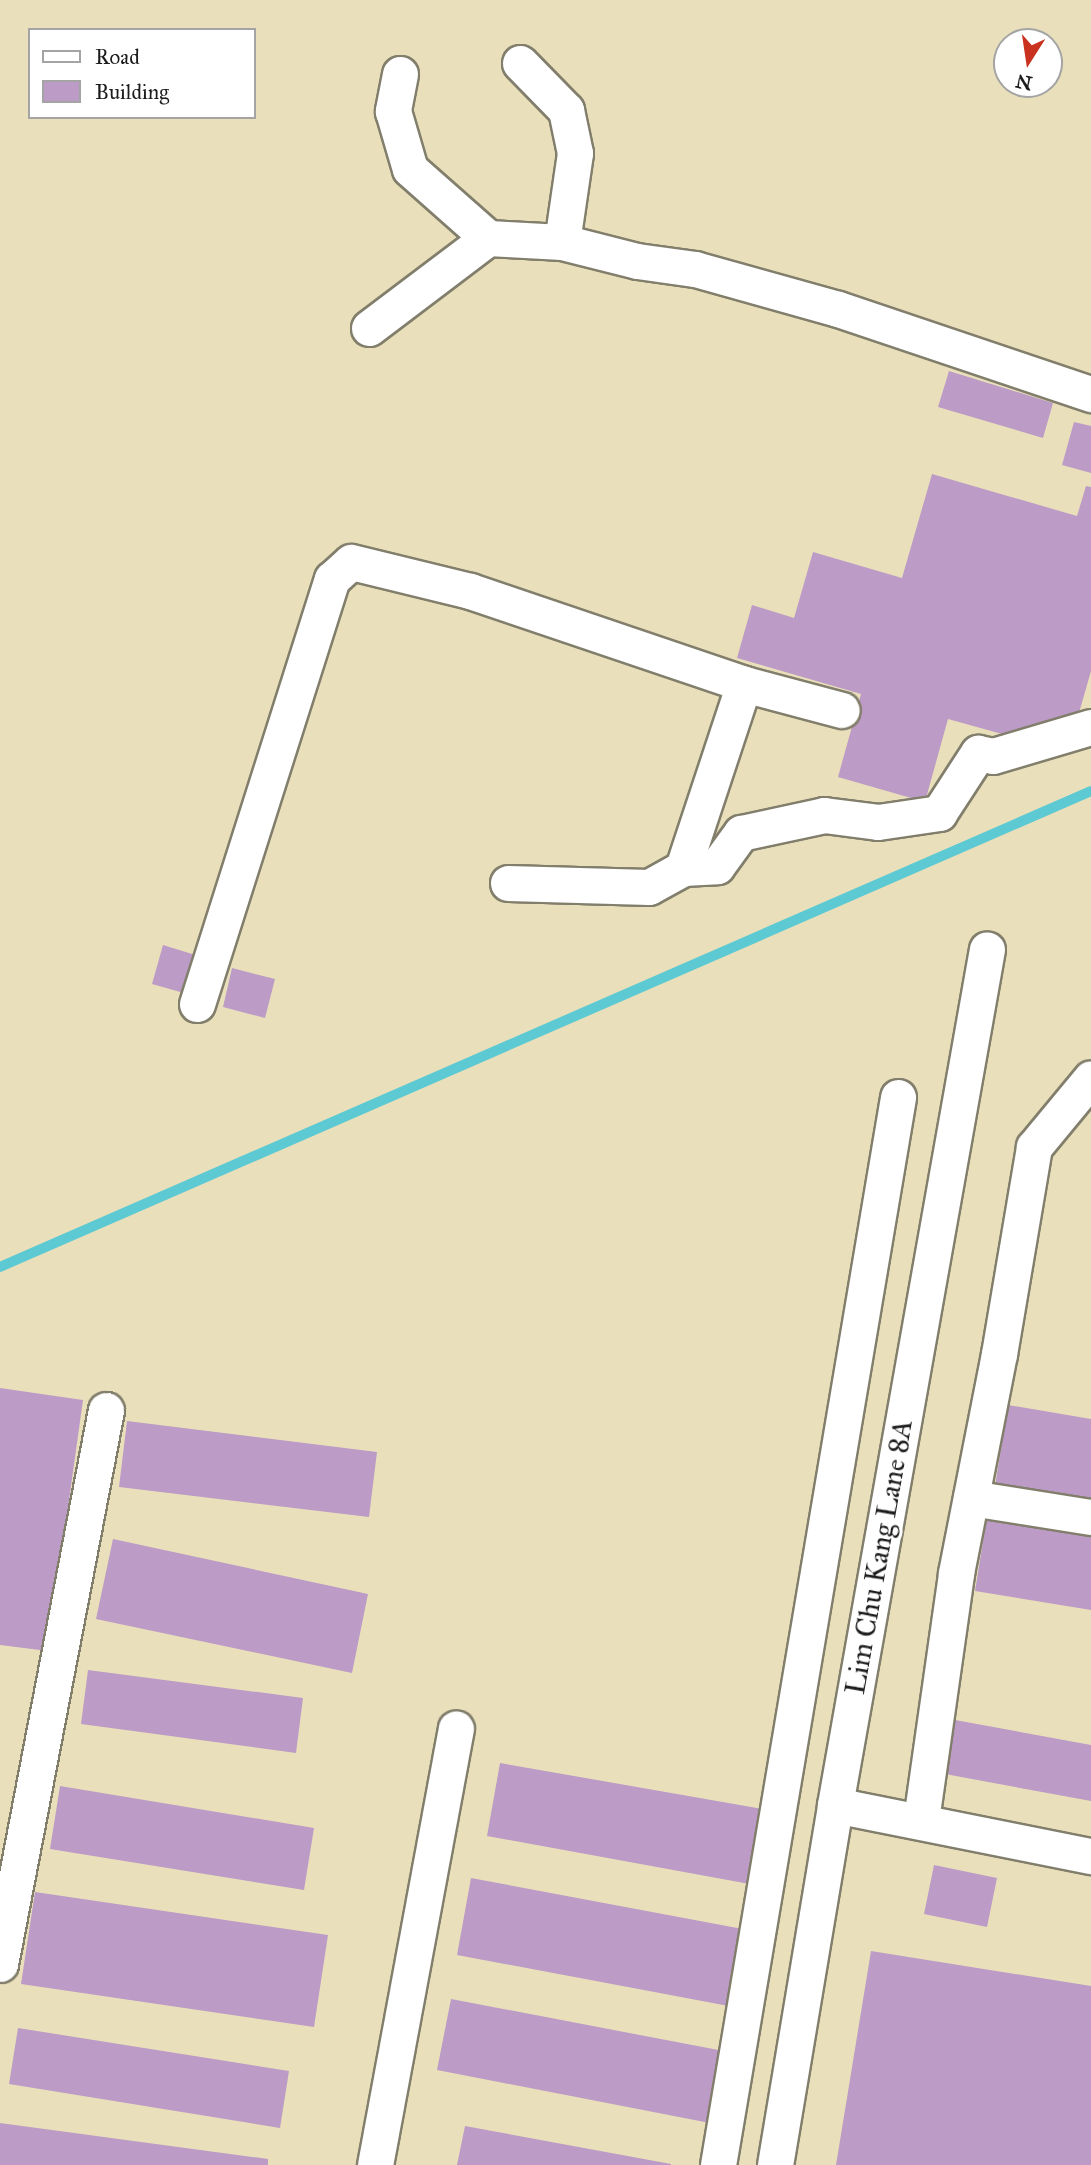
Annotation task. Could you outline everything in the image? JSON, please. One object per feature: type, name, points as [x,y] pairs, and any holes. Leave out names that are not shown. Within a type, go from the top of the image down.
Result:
[{"type":"lane","points":[[520,63],[566,110],[575,153],[562,242]]},
{"type":"lane","points":[[400,74],[393,111],[410,169],[488,238],[562,242],[637,261],[695,270],[838,309],[1091,394]]},
{"type":"lane","points":[[369,328],[488,238]]},
{"type":"lane","points":[[197,1003],[332,579],[351,562],[470,591],[744,684],[842,710]]},
{"type":"lane","points":[[683,867],[744,684]]},
{"type":"lane","points":[[508,883],[649,887],[683,867],[717,866],[741,833],[824,815],[878,822],[939,813],[978,753],[993,756],[1091,727]]},
{"type":"lane","name":"Lim Chu Kang Lane 8A","points":[[775,2165],[835,1805],[987,950]]},
{"type":"lane","points":[[921,1820],[956,1573],[1034,1147],[1091,1078]]},
{"type":"lane","points":[[718,2165],[898,1097]]},
{"type":"lane","points":[[0,1964],[106,1410]]},
{"type":"lane","points":[[971,1498],[1091,1517]]},
{"type":"lane","points":[[375,2165],[456,1728]]},
{"type":"lane","points":[[835,1805],[1091,1856]]},
{"type":"building","points":[[949,371],[1053,403],[1043,438],[938,407]]},
{"type":"building","points":[[1074,422],[1091,426],[1091,473],[1062,465]]},
{"type":"building","points":[[932,474],[1077,516],[1086,486],[1091,487],[1091,671],[1077,720],[1002,734],[948,719],[925,802],[838,777],[861,694],[737,658],[752,605],[794,618],[813,552],[902,578]]},
{"type":"building","points":[[163,945],[202,957],[191,995],[152,984]]},
{"type":"building","points":[[232,968],[275,979],[265,1018],[223,1007]]},
{"type":"building","points":[[0,1388],[83,1400],[48,1651],[0,1645]]},
{"type":"building","points":[[1008,1405],[1091,1419],[1091,1508],[994,1492]]},
{"type":"building","points":[[127,1421],[377,1452],[369,1517],[119,1487]]},
{"type":"building","points":[[989,1504],[1091,1521],[1091,1610],[975,1591]]},
{"type":"building","points":[[113,1539],[368,1594],[352,1673],[96,1619]]},
{"type":"building","points":[[88,1670],[303,1698],[296,1753],[81,1724]]},
{"type":"building","points":[[955,1720],[1091,1745],[1091,1801],[945,1774]]},
{"type":"building","points":[[500,1763],[768,1810],[755,1885],[487,1836]]},
{"type":"building","points":[[60,1786],[314,1828],[304,1890],[50,1849]]},
{"type":"building","points":[[934,1865],[997,1878],[987,1927],[924,1914]]},
{"type":"building","points":[[471,1878],[748,1930],[734,2007],[457,1955]]},
{"type":"building","points":[[35,1892],[328,1935],[314,2027],[21,1984]]},
{"type":"building","points":[[871,1951],[1091,1986],[1091,2165],[836,2165]]},
{"type":"building","points":[[451,1999],[729,2052],[715,2124],[437,2070]]},
{"type":"building","points":[[18,2028],[289,2071],[280,2128],[9,2084]]},
{"type":"building","points":[[0,2123],[268,2159],[268,2165],[0,2165]]},
{"type":"building","points":[[465,2126],[671,2164],[671,2165],[457,2165]]},
{"type":"waterway","points":[[0,1267],[1091,791]]}]
